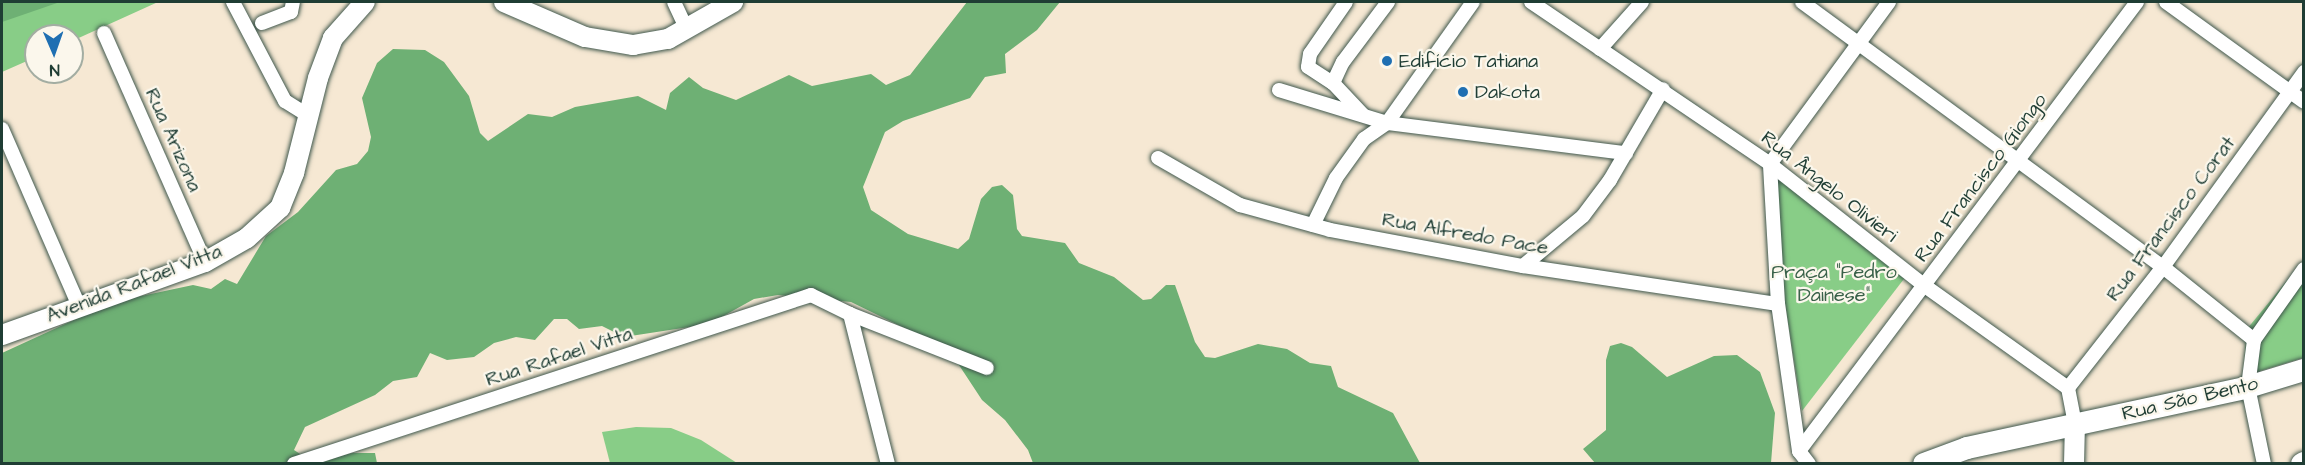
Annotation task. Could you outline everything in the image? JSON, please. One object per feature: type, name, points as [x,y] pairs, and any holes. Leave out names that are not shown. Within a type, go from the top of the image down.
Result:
[{"type":"main road","name":"Avenida Rafael Vitta","points":[[2,335],[205,262],[247,238],[280,208],[333,38],[365,2]]},
{"type":"main road","points":[[504,2],[527,6],[585,37],[633,45],[668,39],[733,2]]},
{"type":"main road","name":"Rua São Bento","points":[[1924,464],[1967,448],[2248,387],[2304,370]]},
{"type":"main road","points":[[2074,464],[2075,424]]},
{"type":"street","points":[[233,2],[285,101],[309,116]]},
{"type":"street","points":[[262,22],[291,12],[293,2]]},
{"type":"street","points":[[674,2],[686,28]]},
{"type":"street","points":[[1346,2],[1310,54],[1308,67],[1333,83],[1363,116]]},
{"type":"street","points":[[1333,83],[1343,62],[1388,2]]},
{"type":"street","points":[[1312,225],[1336,178],[1364,139],[1387,123],[1473,2]]},
{"type":"street","name":"Rua Ângelo Olivieri","points":[[1531,2],[1663,89],[1770,164],[1925,286],[2068,388]]},
{"type":"street","points":[[1600,49],[1642,2]]},
{"type":"street","points":[[1802,2],[2163,267],[2254,340]]},
{"type":"street","points":[[1809,464],[1799,451],[1778,304],[1770,164],[1889,2]]},
{"type":"street","name":"Rua Francisco Giongo","points":[[1799,451],[2137,2]]},
{"type":"street","points":[[2166,2],[2304,102]]},
{"type":"street","name":"Rua Arizona","points":[[104,33],[205,262]]},
{"type":"street","name":"Rua Francisco Corat","points":[[2068,388],[2163,267],[2304,72]]},
{"type":"street","points":[[1524,266],[1583,216],[1626,153],[1663,89]]},
{"type":"street","points":[[1279,90],[1387,123],[1626,153]]},
{"type":"street","points":[[2,129],[79,306]]},
{"type":"street","name":"Rua Alfredo Pace","points":[[1158,158],[1240,205],[1312,225],[1524,266],[1778,304]]},
{"type":"street","points":[[2264,464],[2248,387],[2254,340],[2304,269]]},
{"type":"street","name":"Rua Rafael Vitta","points":[[294,464],[811,295],[836,305],[850,314],[987,368]]},
{"type":"street","points":[[850,314],[888,464]]},
{"type":"street","points":[[2068,388],[2075,424]]},
{"type":"green space","points":[[2,2],[158,2],[84,36],[84,24],[24,24],[24,62],[2,72]]},
{"type":"green space","points":[[2,2],[60,2],[2,22]]},
{"type":"green space","points":[[967,2],[1060,2],[1037,30],[1005,54],[1006,73],[985,77],[970,98],[903,121],[885,132],[863,187],[871,210],[908,234],[958,249],[969,239],[981,199],[992,187],[1002,185],[1013,195],[1017,229],[1022,236],[1065,243],[1079,263],[1114,277],[1143,300],[1151,299],[1166,285],[1175,285],[1195,342],[1205,357],[1215,358],[1258,344],[1287,349],[1310,363],[1331,366],[1338,387],[1393,413],[1420,463],[1033,463],[1028,450],[1005,420],[982,400],[955,359],[927,339],[851,302],[778,295],[754,299],[709,324],[624,337],[602,326],[579,329],[567,319],[554,319],[535,340],[516,337],[494,343],[474,357],[447,360],[430,353],[417,377],[393,381],[375,395],[305,427],[294,450],[314,463],[352,453],[375,453],[377,463],[2,464],[2,353],[113,302],[193,285],[211,289],[225,279],[237,284],[266,236],[298,212],[336,170],[357,164],[368,151],[371,137],[362,98],[377,63],[393,49],[425,50],[444,62],[469,96],[480,133],[488,141],[528,114],[552,117],[575,107],[638,96],[666,110],[670,93],[689,77],[703,88],[736,100],[789,75],[812,86],[871,74],[886,85],[910,75]]},
{"type":"green space","name":"Praça \"Pedro Dainese\"","points":[[1776,175],[1907,275],[1802,411],[1785,303]]},
{"type":"green space","points":[[2303,261],[2303,358],[2243,376],[2247,329]]},
{"type":"green space","points":[[1621,343],[1632,347],[1667,377],[1714,356],[1737,355],[1760,372],[1775,413],[1771,463],[1595,463],[1583,449],[1606,430],[1606,360],[1610,346]]},
{"type":"green space","points":[[636,427],[671,428],[701,440],[737,463],[610,463],[602,432]]},
{"type":"place","name":"Edifício Tatiana","points":[[1387,61]]},
{"type":"place","name":"Dakota","points":[[1463,92]]}]
